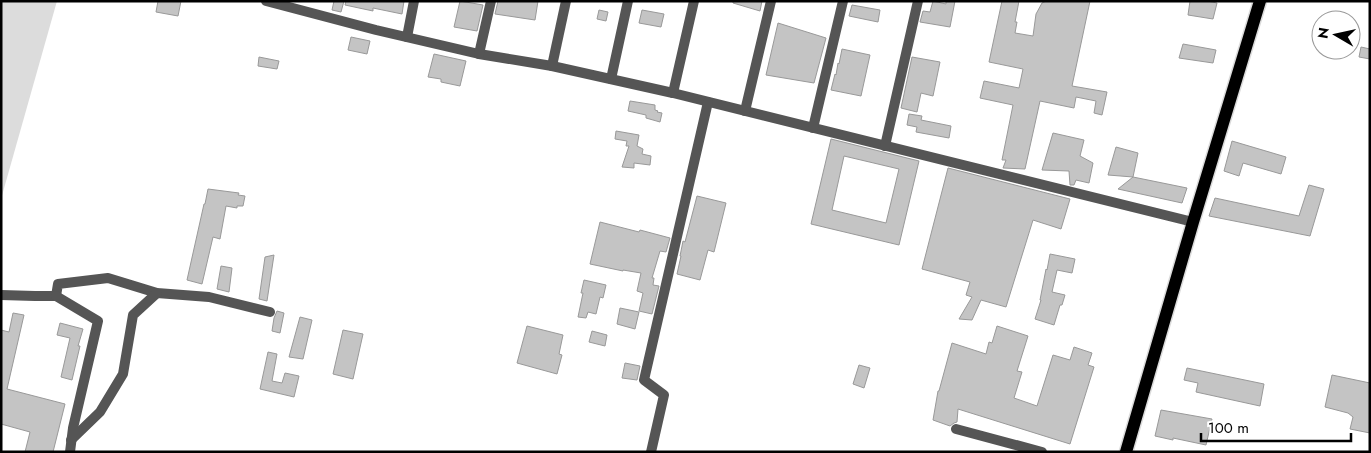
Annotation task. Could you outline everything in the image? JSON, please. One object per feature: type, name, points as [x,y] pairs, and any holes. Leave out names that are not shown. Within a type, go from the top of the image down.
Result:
[{"type":"main road","points":[[1126,452],[1260,1]]},
{"type":"street","points":[[266,1],[300,6],[407,37],[479,54],[552,66],[673,93],[1193,222]]},
{"type":"street","points":[[407,37],[414,1]]},
{"type":"street","points":[[479,54],[490,1]]},
{"type":"street","points":[[552,66],[566,1]]},
{"type":"street","points":[[611,79],[628,1]]},
{"type":"street","points":[[673,93],[694,1]]},
{"type":"street","points":[[745,112],[771,1]]},
{"type":"street","points":[[813,128],[843,1]]},
{"type":"street","points":[[885,146],[918,1]]},
{"type":"street","points":[[651,452],[664,395],[644,380],[708,102]]},
{"type":"street","points":[[56,296],[58,284],[108,278],[157,293],[210,297],[270,312]]},
{"type":"street","points":[[71,440],[100,412],[123,374],[133,315],[157,293]]},
{"type":"street","points":[[1,295],[56,296],[98,322],[73,428],[70,452]]},
{"type":"street","points":[[956,429],[1042,452]]},
{"type":"shaded area","points":[[1,1],[57,1],[1,199]]},
{"type":"building","points":[[158,1],[181,1],[178,16],[156,12]]},
{"type":"building","points":[[334,1],[344,1],[341,12],[332,10]]},
{"type":"building","points":[[346,1],[404,1],[402,14],[373,8],[373,11],[345,5]]},
{"type":"building","points":[[460,1],[483,5],[477,31],[454,27]]},
{"type":"building","points":[[498,1],[538,1],[535,20],[495,14]]},
{"type":"building","points":[[733,1],[762,1],[760,11],[733,3]]},
{"type":"building","points":[[933,1],[946,4],[946,1],[955,1],[950,27],[920,22],[923,11],[930,12]]},
{"type":"building","points":[[1002,1],[1019,1],[1015,33],[1033,36],[1036,14],[1042,3],[1046,1],[1090,1],[1072,86],[1107,92],[1102,115],[1094,113],[1096,101],[1076,97],[1074,108],[1040,101],[1025,169],[1003,168],[1006,160],[1002,160],[1013,105],[980,98],[984,81],[1019,88],[1023,69],[989,62]]},
{"type":"building","points":[[1190,1],[1217,3],[1213,19],[1188,15]]},
{"type":"building","points":[[852,5],[880,10],[878,22],[849,16]]},
{"type":"building","points":[[599,10],[608,12],[606,21],[597,19]]},
{"type":"building","points":[[642,10],[664,14],[661,27],[639,23]]},
{"type":"building","points":[[778,23],[826,38],[814,83],[766,75]]},
{"type":"building","points":[[351,37],[370,41],[367,54],[348,50]]},
{"type":"building","points":[[1183,44],[1216,50],[1213,63],[1179,58]]},
{"type":"building","points":[[1361,47],[1370,49],[1370,59],[1361,57]]},
{"type":"building","points":[[842,49],[870,55],[861,96],[831,90]]},
{"type":"building","points":[[434,54],[466,61],[460,86],[441,82],[441,79],[428,77]]},
{"type":"building","points":[[259,57],[279,61],[277,69],[258,66]]},
{"type":"building","points":[[912,57],[940,62],[933,96],[921,93],[917,112],[901,108]]},
{"type":"building","points":[[630,101],[655,105],[655,110],[662,113],[660,122],[646,118],[646,115],[628,111]]},
{"type":"building","points":[[909,114],[922,116],[921,120],[951,126],[949,138],[916,132],[917,127],[907,125]]},
{"type":"building","points":[[616,131],[639,135],[637,146],[643,149],[642,154],[651,156],[650,165],[634,163],[634,168],[622,167],[629,146],[626,146],[627,141],[615,139]]},
{"type":"building","points":[[1053,133],[1084,140],[1080,156],[1093,163],[1089,183],[1076,180],[1074,185],[1070,185],[1069,171],[1042,170]]},
{"type":"building","points":[[831,139],[919,161],[899,245],[811,224]],"holes":[[[844,156],[899,169],[886,223],[832,210]]]},
{"type":"building","points":[[1232,141],[1286,157],[1281,174],[1243,163],[1239,176],[1224,171]]},
{"type":"building","points":[[1116,147],[1138,153],[1133,177],[1108,175]]},
{"type":"building","points":[[948,168],[1070,199],[1061,229],[1033,220],[1006,307],[981,300],[972,320],[959,319],[972,297],[966,295],[970,282],[922,269]]},
{"type":"building","points":[[1133,177],[1187,188],[1182,203],[1118,189]]},
{"type":"building","points":[[1309,185],[1324,189],[1310,236],[1209,216],[1215,198],[1299,216]]},
{"type":"building","points":[[208,189],[239,193],[238,195],[245,196],[243,206],[237,206],[237,208],[226,206],[220,239],[213,237],[202,284],[187,280]]},
{"type":"building","points":[[697,196],[726,203],[714,252],[708,250],[700,280],[677,274],[683,241],[685,242]]},
{"type":"building","points":[[600,222],[670,238],[666,252],[660,251],[652,278],[654,278],[653,285],[659,286],[652,314],[639,311],[643,293],[637,291],[641,273],[590,264]]},
{"type":"building","points":[[1050,254],[1075,259],[1072,273],[1057,270],[1052,292],[1065,295],[1054,325],[1035,319],[1041,300]]},
{"type":"building","points":[[274,255],[267,301],[259,299],[265,257]]},
{"type":"building","points":[[221,266],[232,268],[229,292],[217,289]]},
{"type":"building","points":[[584,280],[606,285],[603,298],[600,297],[596,314],[588,312],[586,318],[578,317]]},
{"type":"building","points":[[620,308],[639,312],[635,329],[617,324]]},
{"type":"building","points":[[277,311],[284,313],[280,333],[272,331]]},
{"type":"building","points":[[13,313],[24,315],[7,389],[65,404],[53,452],[25,452],[30,432],[1,424],[1,330],[9,332]]},
{"type":"building","points":[[300,317],[312,320],[303,359],[289,357]]},
{"type":"building","points":[[60,323],[83,329],[72,380],[61,377],[70,338],[57,335]]},
{"type":"building","points":[[527,326],[563,335],[559,354],[562,355],[557,374],[517,363]]},
{"type":"building","points":[[997,326],[1028,336],[1017,371],[1022,372],[1014,398],[1037,406],[1053,355],[1070,360],[1074,347],[1092,353],[1088,365],[1094,367],[1070,444],[958,409],[957,422],[950,426],[933,420],[938,391],[952,343],[986,354],[989,342],[992,343]]},
{"type":"building","points":[[343,330],[363,334],[353,379],[333,374]]},
{"type":"building","points":[[592,331],[607,335],[605,346],[589,342]]},
{"type":"building","points":[[268,352],[277,354],[272,381],[282,383],[285,373],[299,376],[294,397],[260,389]]},
{"type":"building","points":[[625,363],[640,366],[637,380],[622,378]]},
{"type":"building","points":[[859,365],[870,368],[864,388],[853,384]]},
{"type":"building","points":[[1187,368],[1264,384],[1260,406],[1196,392],[1198,383],[1184,380]]},
{"type":"building","points":[[1332,375],[1370,383],[1370,433],[1350,429],[1353,417],[1348,413],[1325,407]]},
{"type":"building","points":[[1161,410],[1212,419],[1206,445],[1155,436]]}]
